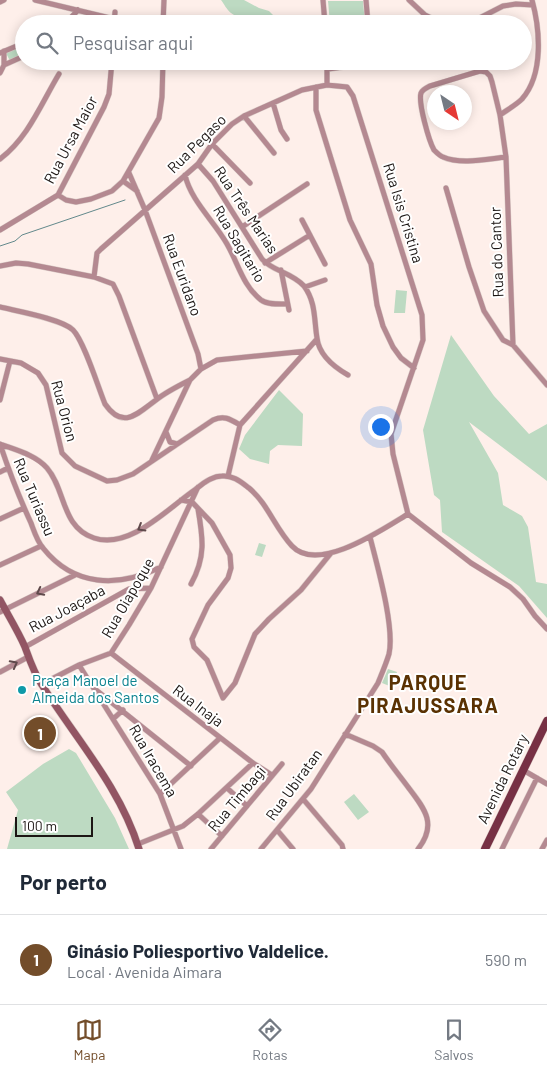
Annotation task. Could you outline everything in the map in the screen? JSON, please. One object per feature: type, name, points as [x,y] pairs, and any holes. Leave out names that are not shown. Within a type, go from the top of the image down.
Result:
[{"type":"main road","points":[[0,600],[3,611],[25,646],[32,667],[100,768],[117,798],[139,846]]},
{"type":"main road","name":"Avenida Rotary","points":[[485,849],[547,721]]},
{"type":"street","points":[[0,2],[4,0]]},
{"type":"street","points":[[35,0],[93,15]]},
{"type":"street","points":[[164,0],[164,15]]},
{"type":"street","points":[[324,0],[325,15]]},
{"type":"street","points":[[366,0],[367,15]]},
{"type":"street","points":[[409,0],[424,15]]},
{"type":"street","points":[[486,15],[503,6],[532,2],[539,39],[536,67],[525,94],[500,115]]},
{"type":"street","points":[[73,15],[78,10]]},
{"type":"street","points":[[0,73],[4,65],[2,52],[15,47]]},
{"type":"street","points":[[4,65],[15,60]]},
{"type":"street","name":"Rua Ursa Maior","points":[[0,230],[58,195],[104,108],[109,94],[111,70]]},
{"type":"street","points":[[58,195],[66,200],[76,202],[91,199],[112,190],[123,181],[159,118],[162,109],[163,70]]},
{"type":"street","points":[[327,85],[328,70]]},
{"type":"street","name":"Rua do Cantor","points":[[506,157],[459,161],[440,156],[434,150],[420,102],[423,90],[430,86],[480,71],[486,72],[490,76],[500,115],[506,157],[513,345]]},
{"type":"street","points":[[0,159],[15,145],[31,124],[59,74]]},
{"type":"street","name":"Rua Pegaso","points":[[94,277],[98,253],[101,249],[198,164],[212,144],[232,124],[244,116],[302,90],[327,85]]},
{"type":"street","name":"Rua Isis Cristina","points":[[327,85],[347,87],[353,96],[422,315],[423,340],[414,368]]},
{"type":"street","points":[[316,87],[316,110],[350,220],[371,264],[377,305],[383,326],[393,347],[401,358],[414,368],[391,434],[391,444],[408,514],[472,563],[521,596],[538,621],[547,629]]},
{"type":"street","points":[[273,103],[281,130],[287,139]]},
{"type":"street","points":[[244,116],[274,153]]},
{"type":"street","points":[[212,144],[250,183]]},
{"type":"street","name":"Rua Três Marias","points":[[198,164],[214,181],[265,263],[291,275],[305,287]]},
{"type":"street","name":"Rua Euridano","points":[[129,173],[145,210],[198,354],[201,369]]},
{"type":"street","name":"Rua Sagitario","points":[[185,175],[187,184],[194,196],[228,244],[251,291],[263,302],[288,304]]},
{"type":"street","points":[[123,181],[137,191]]},
{"type":"street","points":[[242,226],[307,184]]},
{"type":"street","points":[[446,188],[480,302],[503,340],[513,345],[547,385]]},
{"type":"street","points":[[302,220],[325,264]]},
{"type":"street","points":[[265,263],[310,236]]},
{"type":"street","points":[[0,266],[16,263],[28,264],[94,277],[113,284],[157,399]]},
{"type":"street","points":[[281,270],[289,310]]},
{"type":"street","points":[[325,280],[305,287],[315,311],[317,339],[320,348],[330,363],[348,375]]},
{"type":"street","points":[[0,307],[72,328],[80,342],[106,404],[111,412],[118,417],[124,418],[134,416],[217,360],[307,351]]},
{"type":"street","points":[[228,476],[240,425],[317,339]]},
{"type":"street","name":"Rua Orion","points":[[0,359],[21,363],[31,368],[41,377],[47,391],[62,453],[75,466],[107,480],[117,480],[133,474],[200,427],[220,417],[228,418],[240,425]]},
{"type":"street","points":[[0,400],[10,362]]},
{"type":"street","points":[[152,460],[190,380]]},
{"type":"street","points":[[166,431],[170,442],[178,444]]},
{"type":"street","points":[[0,444],[33,457],[42,463],[53,476],[72,522],[78,529],[93,537],[107,541],[120,539],[145,527],[198,487],[219,476],[236,478],[255,493],[264,503],[291,545],[298,551],[309,555],[332,553],[370,537],[408,514]]},
{"type":"street","name":"Rua Turiassu","points":[[0,444],[24,508],[41,546],[51,557],[75,574],[99,581],[125,580],[145,575],[160,567]]},
{"type":"street","points":[[0,472],[8,468]]},
{"type":"street","name":"Rua Oiapoque","points":[[42,684],[79,665],[111,653],[130,626],[151,588],[198,487]]},
{"type":"street","points":[[181,500],[192,502],[218,530],[232,562],[228,578],[208,605],[192,639],[194,647],[207,660],[223,698],[235,683],[255,634],[302,590],[332,553]]},
{"type":"street","points":[[0,519],[24,508]]},
{"type":"street","points":[[191,584],[199,565],[203,541],[198,509]]},
{"type":"street","name":"Rua Ubiratan","points":[[261,849],[311,789],[378,683],[389,653],[390,635],[382,588],[370,537]]},
{"type":"street","points":[[0,565],[41,546]]},
{"type":"street","points":[[3,611],[75,574]]},
{"type":"street","points":[[125,580],[130,590]]},
{"type":"street","name":"Rua Joaçaba","points":[[25,646],[130,590],[151,588]]},
{"type":"street","name":"Rua Inaja","points":[[111,653],[253,764],[272,775]]},
{"type":"street","points":[[0,672],[28,657]]},
{"type":"street","name":"Rua Iracema","points":[[79,665],[160,794],[181,849]]},
{"type":"street","points":[[92,687],[191,766]]},
{"type":"street","points":[[113,720],[123,710]]},
{"type":"street","points":[[345,734],[382,752],[419,801],[426,813],[428,823],[425,839],[418,849]]},
{"type":"street","points":[[160,794],[220,738]]},
{"type":"street","points":[[139,846],[175,830],[198,814],[253,764]]},
{"type":"street","name":"Rua Timbagi","points":[[211,849],[282,764]]},
{"type":"street","points":[[522,770],[547,784]]},
{"type":"street","points":[[502,849],[537,778]]},
{"type":"street","points":[[227,788],[247,806]]},
{"type":"street","points":[[303,799],[342,845],[343,849]]},
{"type":"street","points":[[198,814],[222,836]]},
{"type":"street","points":[[277,830],[293,849]]},
{"type":"street","points":[[542,849],[547,840]]},
{"type":"green space","points":[[221,0],[244,0],[269,11],[273,15],[234,15]]},
{"type":"green space","points":[[328,1],[363,1],[364,15],[329,15]]},
{"type":"green space","points":[[15,48],[15,58],[10,61],[6,53]]},
{"type":"green space","points":[[396,290],[407,291],[405,313],[394,313]]},
{"type":"green space","points":[[451,335],[494,396],[529,434],[547,424],[547,481],[469,422],[498,473],[503,505],[522,516],[528,527],[536,582],[547,584],[547,618],[519,586],[442,532],[440,500],[434,495],[423,430]]},
{"type":"green space","points":[[279,390],[303,414],[302,446],[278,445],[270,451],[269,464],[250,459],[239,449],[245,435]]},
{"type":"green space","points":[[259,543],[266,545],[262,557],[255,555]]},
{"type":"green space","points":[[388,669],[397,672],[392,687],[382,683]]},
{"type":"green space","points":[[69,749],[76,753],[115,818],[129,849],[7,849],[18,810],[6,792],[43,764]]},
{"type":"green space","points":[[354,794],[369,812],[358,820],[344,802]]},
{"type":"waterway","points":[[0,246],[15,241],[22,235],[125,200]]},
{"type":"place","name":"Praça Manoel de Almeida dos Santos","points":[[22,690]]},
{"type":"place","name":"Ginásio Poliesportivo Valdelice.","points":[[40,733]]},
{"type":"district","name":"PARQUE PIRAJUSSARA","points":[[428,694]]}]
